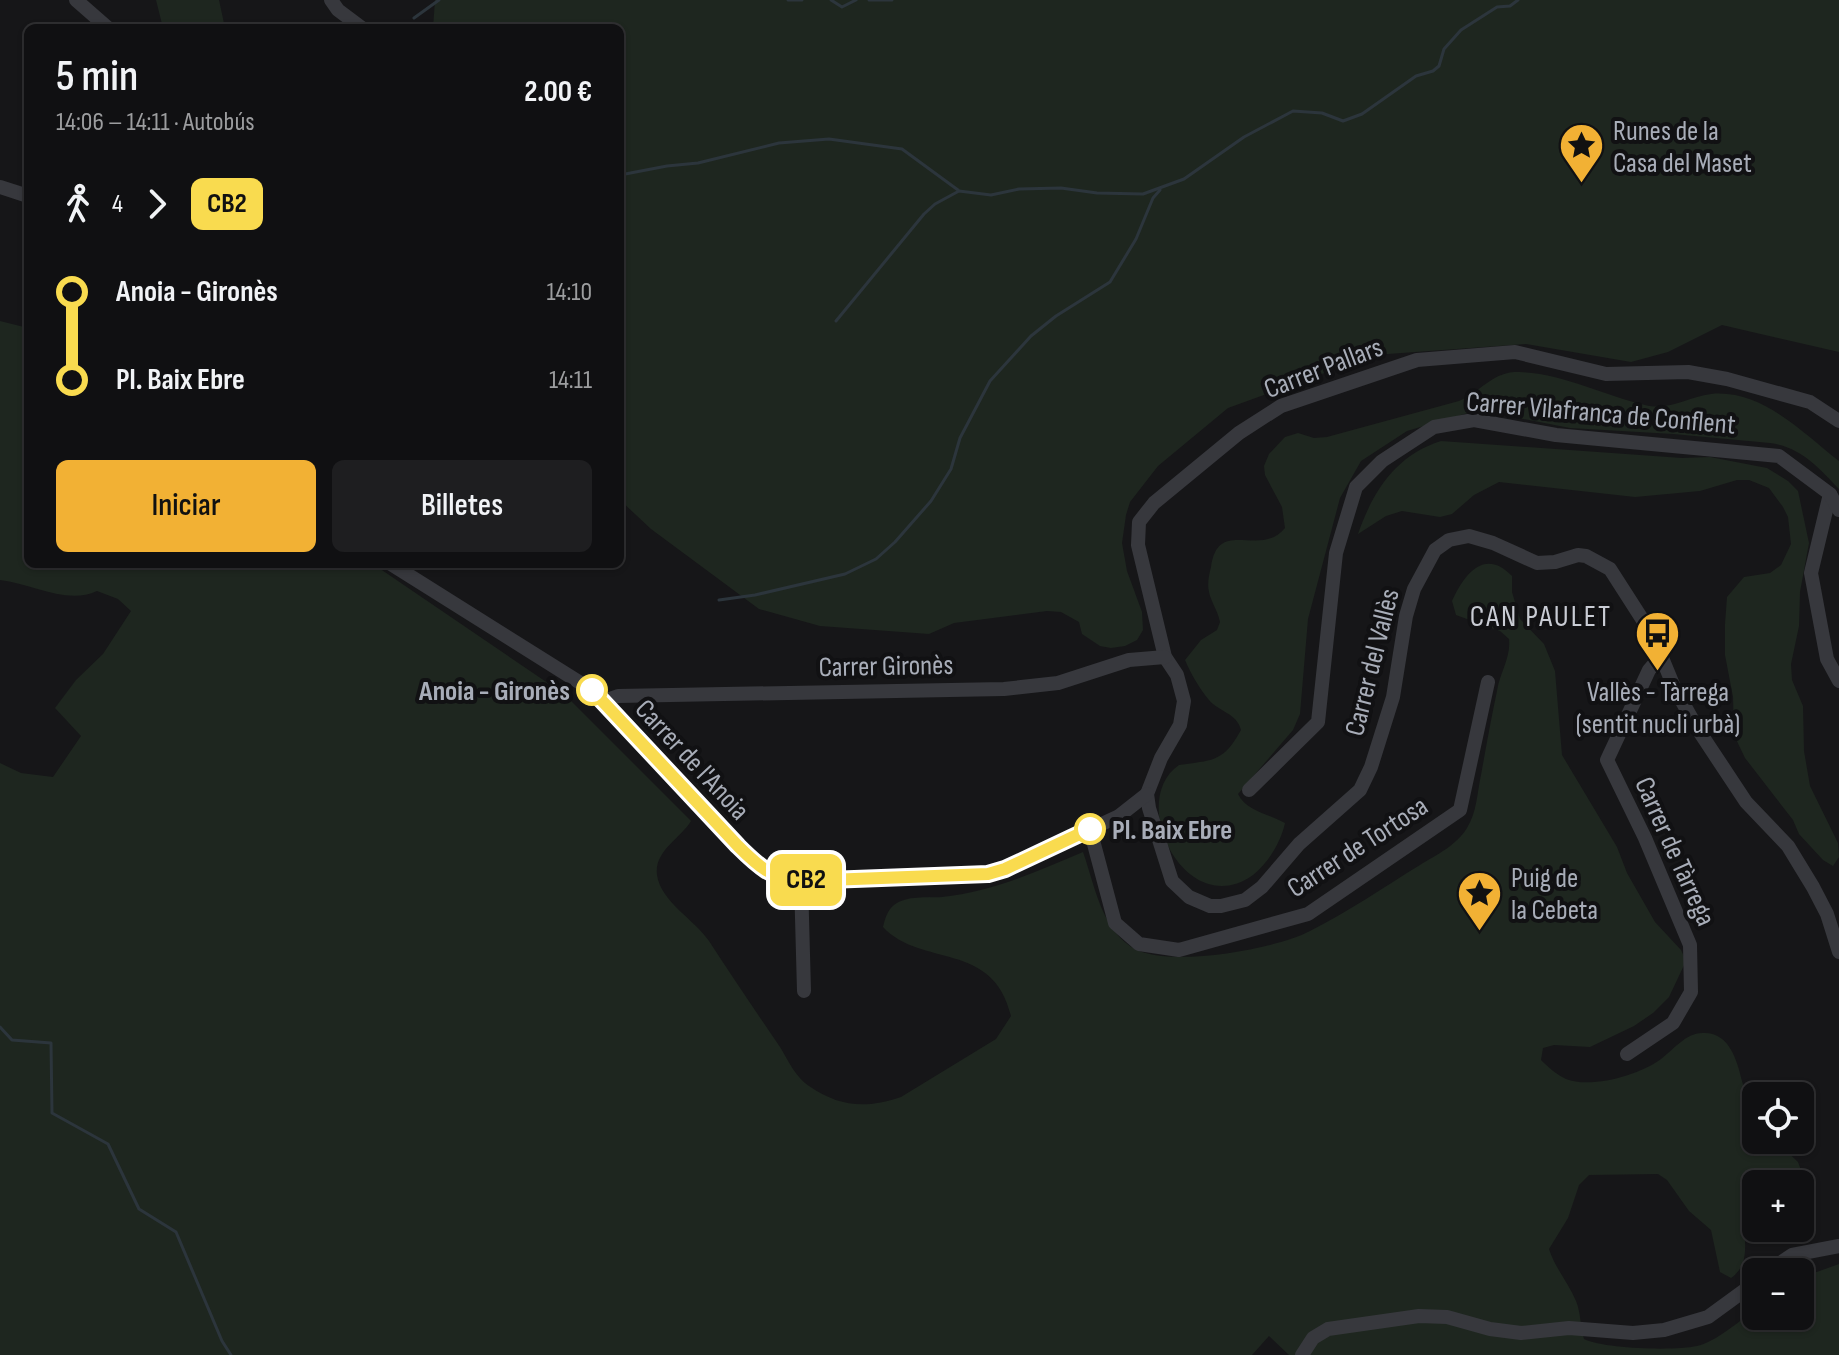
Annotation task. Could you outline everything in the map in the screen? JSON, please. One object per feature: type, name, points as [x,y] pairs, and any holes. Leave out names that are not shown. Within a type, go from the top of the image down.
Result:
[{"type":"street","points":[[76,0],[103,24]]},
{"type":"street","points":[[331,0],[338,10],[357,24]]},
{"type":"street","points":[[0,187],[24,195]]},
{"type":"street","name":"Carrer Pallars","points":[[1147,794],[1161,758],[1180,725],[1184,701],[1177,675],[1165,657],[1138,545],[1139,522],[1177,482],[1239,433],[1281,406],[1417,360],[1515,352],[1606,374],[1688,372],[1727,379],[1810,402],[1839,421]]},
{"type":"street","name":"Carrer Vilafranca de Conflent","points":[[1249,790],[1318,722],[1336,553],[1356,487],[1382,461],[1434,427],[1474,420],[1556,435],[1779,456],[1830,494],[1839,510]]},
{"type":"street","points":[[1830,494],[1811,573],[1827,659],[1839,681]]},
{"type":"street","name":"Carrer del Vallès","points":[[1147,794],[1153,826],[1172,881],[1189,897],[1210,906],[1245,900],[1262,887],[1299,844],[1355,795],[1365,782],[1393,697],[1410,602],[1435,550],[1449,540],[1469,536],[1481,538],[1537,563],[1555,562],[1578,555],[1603,563],[1619,581],[1662,655],[1677,695],[1734,786],[1788,846],[1813,887],[1827,914],[1839,952]]},
{"type":"street","name":"Carrer de l'Anoia","points":[[397,568],[591,689],[755,863],[779,878],[801,881],[988,874],[1119,816],[1147,794]]},
{"type":"street","name":"Carrer de Tàrrega","points":[[1627,1054],[1673,1023],[1691,992],[1690,945],[1645,838],[1607,760],[1649,670],[1662,655]]},
{"type":"street","name":"Carrer Gironès","points":[[604,701],[618,696],[1004,689],[1058,683],[1129,660],[1165,657]]},
{"type":"street","name":"Carrer de Tortosa","points":[[1090,829],[1115,923],[1139,944],[1179,950],[1308,914],[1460,810],[1488,682]]},
{"type":"street","points":[[1119,816],[1140,818],[1153,826]]},
{"type":"street","points":[[801,881],[804,991]]},
{"type":"street","points":[[1788,1258],[1839,1246]]},
{"type":"street","points":[[1302,1355],[1313,1338],[1328,1329],[1419,1316],[1447,1317],[1490,1329],[1521,1333],[1569,1328],[1633,1333],[1679,1328],[1708,1317],[1742,1292]]},
{"type":"shaded area","points":[[156,0],[219,0],[224,24],[162,24]]},
{"type":"shaded area","points":[[435,0],[1839,0],[1839,352],[1722,325],[1668,352],[1631,362],[1526,344],[1374,355],[1228,408],[1158,466],[1130,502],[1126,515],[1122,543],[1127,571],[1142,612],[1143,630],[1137,640],[1125,646],[1100,646],[1082,634],[1079,622],[1061,612],[1047,611],[954,623],[929,634],[820,626],[759,609],[651,529],[624,504],[624,24],[433,24]]},
{"type":"shaded area","points":[[0,321],[24,327],[24,568],[379,568],[564,694],[691,821],[664,852],[657,867],[665,894],[709,941],[800,1078],[831,1098],[864,1104],[901,1097],[996,1039],[1011,1016],[1002,992],[989,976],[973,965],[916,948],[883,927],[890,910],[899,902],[979,891],[1083,852],[1101,907],[1115,932],[1125,942],[1153,955],[1224,954],[1274,944],[1310,931],[1452,845],[1467,828],[1475,809],[1509,639],[1500,631],[1456,615],[1452,601],[1462,582],[1476,568],[1492,564],[1502,568],[1512,576],[1512,592],[1520,619],[1544,644],[1555,671],[1562,755],[1617,847],[1627,873],[1655,922],[1681,950],[1686,961],[1669,997],[1634,1026],[1590,1047],[1554,1045],[1543,1048],[1541,1060],[1566,1079],[1576,1082],[1602,1081],[1652,1065],[1696,1034],[1719,1037],[1730,1048],[1742,1082],[1742,1154],[1790,1154],[1801,1170],[1742,1170],[1744,1258],[1740,1269],[1731,1278],[1720,1272],[1711,1230],[1689,1211],[1667,1180],[1658,1174],[1589,1175],[1579,1185],[1568,1218],[1549,1249],[1576,1301],[1584,1339],[1623,1347],[1687,1348],[1713,1340],[1742,1320],[1742,1330],[1814,1330],[1814,1273],[1839,1264],[1839,1355],[1289,1355],[1269,1336],[1252,1355],[0,1355],[0,763],[21,773],[53,777],[81,736],[55,708],[76,680],[103,654],[131,611],[118,599],[97,591],[86,595],[62,595],[0,580]]},
{"type":"shaded area","points":[[1514,372],[1548,376],[1654,406],[1711,394],[1747,398],[1781,415],[1839,461],[1839,489],[1817,466],[1800,454],[1770,443],[1570,428],[1478,410],[1407,431],[1361,461],[1340,498],[1308,619],[1300,714],[1293,730],[1238,794],[1252,808],[1285,823],[1277,845],[1259,870],[1228,886],[1206,883],[1186,871],[1171,852],[1161,828],[1159,804],[1164,782],[1179,765],[1222,754],[1241,730],[1232,716],[1209,700],[1185,660],[1201,640],[1217,630],[1220,622],[1208,586],[1215,552],[1231,540],[1264,540],[1285,528],[1282,507],[1265,475],[1264,466],[1269,454],[1285,437],[1298,433],[1314,438],[1327,437],[1459,401],[1499,376]]},
{"type":"shaded area","points":[[1441,441],[1682,458],[1710,457],[1767,468],[1798,491],[1809,543],[1791,664],[1792,680],[1803,706],[1804,751],[1810,786],[1838,843],[1839,857],[1833,866],[1823,860],[1799,834],[1793,820],[1745,758],[1734,735],[1733,697],[1725,655],[1727,597],[1744,577],[1770,573],[1781,565],[1791,544],[1788,517],[1769,488],[1749,480],[1737,480],[1700,491],[1635,497],[1499,482],[1474,495],[1452,514],[1440,517],[1402,511],[1386,516],[1358,534],[1371,503],[1388,477],[1411,455]]},
{"type":"waterway","points":[[414,18],[439,0]]},
{"type":"waterway","points":[[788,0],[802,0]]},
{"type":"waterway","points":[[831,0],[842,7],[856,0]]},
{"type":"waterway","points":[[869,0],[892,0]]},
{"type":"waterway","points":[[836,321],[924,214],[959,191],[991,195],[1019,189],[1061,188],[1143,194],[1184,179],[1244,137],[1293,111],[1322,113],[1343,121],[1362,114],[1416,76],[1439,66],[1444,49],[1461,30],[1497,7],[1510,6],[1518,0]]},
{"type":"waterway","points":[[624,174],[698,163],[779,143],[829,139],[902,149],[958,190]]},
{"type":"waterway","points":[[719,600],[845,574],[876,559],[895,542],[931,501],[951,469],[960,438],[990,381],[1031,336],[1056,316],[1110,282],[1160,190]]},
{"type":"waterway","points":[[0,1027],[12,1040],[51,1043],[52,1113],[108,1144],[139,1209],[176,1232],[222,1341],[231,1355]]},
{"type":"bus line","name":"CB2","points":[[592,690],[738,846],[762,869],[779,878],[801,881],[988,874],[1090,829]]},
{"type":"place","name":"Runes de la Casa del Maset","points":[[1582,185]]},
{"type":"place","name":"Vallès - Tàrrega (sentit nucli urbà)","points":[[1658,673]]},
{"type":"place","name":"Anoia - Gironès","points":[[592,690]]},
{"type":"place","name":"Pl. Baix Ebre","points":[[1090,829]]},
{"type":"place","name":"Puig de la Cebeta","points":[[1480,932]]},
{"type":"district","name":"CAN PAULET","points":[[1541,616]]}]
